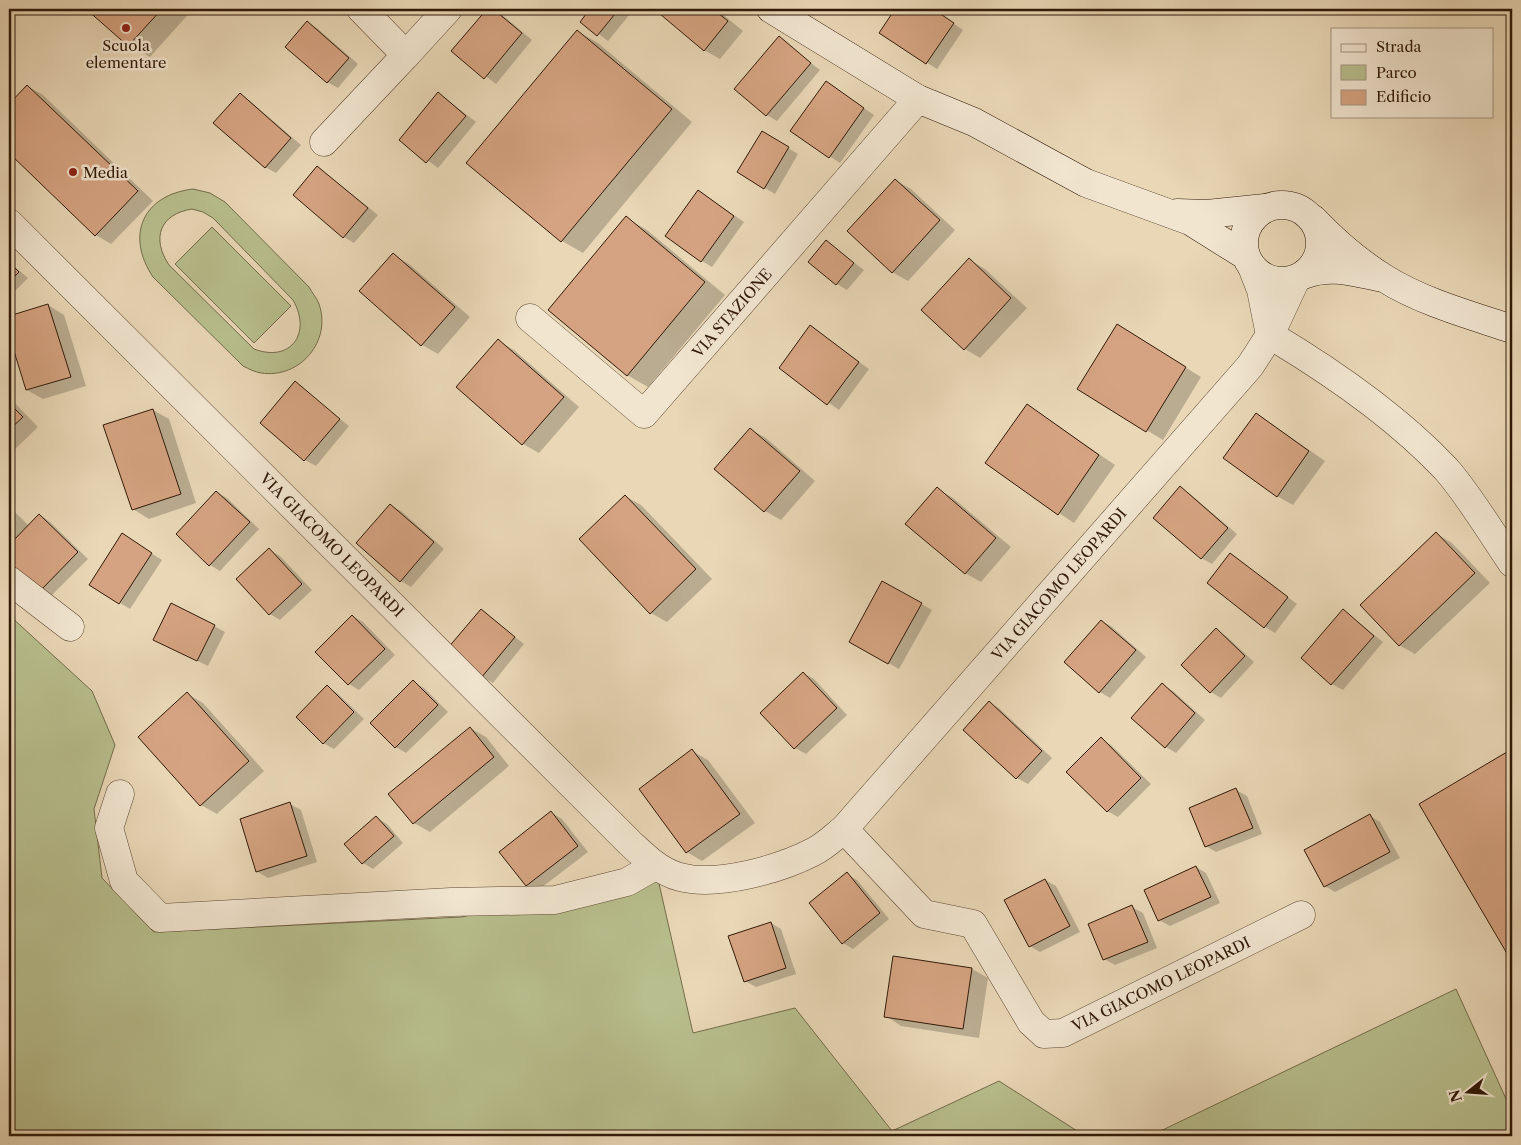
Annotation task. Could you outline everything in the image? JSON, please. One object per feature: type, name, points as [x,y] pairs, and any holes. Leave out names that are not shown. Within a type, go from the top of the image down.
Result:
[{"type":"street","points":[[361,9],[406,55]]},
{"type":"street","points":[[324,142],[448,9]]},
{"type":"street","points":[[771,9],[918,100],[974,122],[1086,183],[1173,213],[1190,221],[1273,281],[1288,281],[1320,269],[1337,269],[1384,278],[1457,310],[1512,329]]},
{"type":"street","name":"VIA STAZIONE","points":[[530,318],[644,414],[918,100]]},
{"type":"street","points":[[1173,213],[1207,214],[1265,208],[1277,204],[1292,205],[1309,215],[1333,239],[1384,278]]},
{"type":"street","points":[[1265,208],[1252,219],[1245,235],[1249,262],[1261,290],[1270,335],[1323,368],[1405,430],[1447,470],[1512,563]]},
{"type":"street","points":[[1301,276],[1316,263],[1321,248],[1320,235],[1309,215]]},
{"type":"street","name":"VIA GIACOMO LEOPARDI","points":[[9,223],[630,843],[655,866],[680,877],[716,879],[748,876],[814,852],[844,830],[1250,366],[1270,335],[1301,276]]},
{"type":"street","points":[[9,580],[70,627]]},
{"type":"street","points":[[120,794],[109,828],[124,881],[160,918],[451,902],[555,900],[627,882],[655,866]]},
{"type":"street","name":"VIA GIACOMO LEOPARDI","points":[[844,830],[924,914],[973,924],[1031,1022],[1044,1034],[1063,1033],[1301,915]]},
{"type":"green space","points":[[193,189],[210,193],[225,202],[309,287],[319,304],[322,318],[321,331],[317,344],[310,355],[300,364],[288,370],[275,373],[259,373],[243,366],[153,277],[140,246],[140,232],[151,208],[162,199]],"holes":[[[192,209],[203,212],[213,218],[293,300],[298,312],[299,334],[288,348],[278,352],[254,349],[169,265],[160,246],[160,237],[166,222],[172,216]]]},
{"type":"green space","points":[[212,227],[291,306],[254,343],[175,264]]},
{"type":"green space","points":[[9,615],[92,691],[115,745],[94,809],[102,878],[154,932],[462,917],[655,866],[693,1033],[795,1008],[892,1131],[999,1081],[1085,1136],[9,1136]]},
{"type":"green space","points":[[1456,989],[1512,1112],[1512,1136],[1150,1136]]},
{"type":"building","name":"Scuola elementare","points":[[86,9],[162,9],[128,46]]},
{"type":"building","points":[[487,9],[493,9],[522,33],[484,79],[451,51]]},
{"type":"building","points":[[590,9],[619,9],[597,36],[580,22]]},
{"type":"building","points":[[654,9],[713,9],[728,21],[704,51]]},
{"type":"building","points":[[895,9],[933,9],[954,23],[926,64],[879,33]]},
{"type":"building","points":[[307,21],[349,58],[327,83],[285,47]]},
{"type":"building","points":[[577,30],[672,109],[561,242],[466,163]]},
{"type":"building","points":[[779,36],[811,63],[766,116],[734,89]]},
{"type":"building","points":[[826,81],[864,108],[829,158],[790,131]]},
{"type":"building","name":"Media","points":[[27,85],[138,191],[95,236],[9,153],[9,104]]},
{"type":"building","points":[[438,92],[466,116],[426,163],[399,140]]},
{"type":"building","points":[[240,93],[291,138],[265,168],[213,123]]},
{"type":"building","points":[[762,131],[789,147],[764,189],[737,172]]},
{"type":"building","points":[[317,166],[368,208],[343,238],[293,195]]},
{"type":"building","points":[[895,179],[940,220],[892,273],[847,231]]},
{"type":"building","points":[[698,190],[734,216],[701,262],[665,236]]},
{"type":"building","points":[[626,216],[705,282],[627,376],[548,310]]},
{"type":"building","points":[[826,240],[854,263],[836,285],[808,262]]},
{"type":"building","points":[[393,253],[455,307],[421,346],[359,291]]},
{"type":"building","points":[[969,258],[1011,298],[964,350],[921,310]]},
{"type":"building","points":[[9,262],[19,272],[9,282]]},
{"type":"building","points":[[48,304],[71,377],[26,390],[9,335],[9,316]]},
{"type":"building","points":[[1117,324],[1186,367],[1146,432],[1077,389]]},
{"type":"building","points":[[810,325],[859,362],[827,405],[779,368]]},
{"type":"building","points":[[498,339],[564,397],[522,445],[456,387]]},
{"type":"building","points":[[295,381],[340,419],[304,461],[260,423]]},
{"type":"building","points":[[9,403],[23,417],[9,430]]},
{"type":"building","points":[[1027,404],[1099,455],[1058,515],[985,463]]},
{"type":"building","points":[[153,409],[181,494],[132,510],[103,425]]},
{"type":"building","points":[[1256,413],[1309,451],[1277,497],[1223,458]]},
{"type":"building","points":[[750,428],[800,471],[764,512],[714,469]]},
{"type":"building","points":[[1180,486],[1228,528],[1201,559],[1153,518]]},
{"type":"building","points":[[937,487],[996,538],[965,574],[905,524]]},
{"type":"building","points":[[216,491],[250,522],[209,566],[176,534]]},
{"type":"building","points":[[625,495],[696,569],[650,614],[579,539]]},
{"type":"building","points":[[390,504],[434,542],[400,582],[356,543]]},
{"type":"building","points":[[39,514],[78,552],[39,592],[9,561],[9,545]]},
{"type":"building","points":[[1436,532],[1475,573],[1399,646],[1360,605]]},
{"type":"building","points":[[122,533],[152,553],[119,604],[89,585]]},
{"type":"building","points":[[269,548],[302,584],[269,615],[236,579]]},
{"type":"building","points":[[1230,553],[1288,597],[1264,628],[1207,583]]},
{"type":"building","points":[[882,581],[922,603],[888,664],[849,642]]},
{"type":"building","points":[[171,603],[215,625],[197,661],[153,640]]},
{"type":"building","points":[[481,609],[515,637],[481,678],[447,649]]},
{"type":"building","points":[[1343,609],[1374,636],[1331,685],[1301,658]]},
{"type":"building","points":[[352,615],[385,649],[348,685],[315,652]]},
{"type":"building","points":[[1101,620],[1136,650],[1099,693],[1064,662]]},
{"type":"building","points":[[1216,628],[1245,656],[1210,693],[1181,665]]},
{"type":"building","points":[[803,672],[837,708],[794,749],[760,713]]},
{"type":"building","points":[[413,680],[438,705],[395,748],[370,723]]},
{"type":"building","points":[[1162,683],[1195,713],[1165,748],[1131,718]]},
{"type":"building","points":[[327,685],[354,712],[323,744],[296,717]]},
{"type":"building","points":[[187,692],[249,761],[200,806],[138,737]]},
{"type":"building","points":[[989,701],[1042,751],[1016,779],[963,730]]},
{"type":"building","points":[[470,727],[494,757],[413,824],[388,794]]},
{"type":"building","points":[[1101,737],[1141,778],[1107,812],[1066,772]]},
{"type":"building","points":[[692,749],[740,814],[686,853],[639,789]]},
{"type":"building","points":[[1512,749],[1512,962],[1419,804]]},
{"type":"building","points":[[1236,788],[1253,828],[1205,847],[1189,808]]},
{"type":"building","points":[[290,802],[307,856],[256,872],[240,819]]},
{"type":"building","points":[[551,811],[578,846],[526,886],[499,852]]},
{"type":"building","points":[[1370,814],[1390,852],[1324,887],[1304,850]]},
{"type":"building","points":[[376,816],[394,836],[362,864],[344,844]]},
{"type":"building","points":[[1196,866],[1211,897],[1158,921],[1144,890]]},
{"type":"building","points":[[847,872],[880,913],[842,944],[809,903]]},
{"type":"building","points":[[1045,879],[1070,926],[1029,947],[1004,900]]},
{"type":"building","points":[[1132,905],[1148,942],[1103,960],[1088,924]]},
{"type":"building","points":[[771,922],[786,968],[744,982],[728,936]]},
{"type":"building","points":[[893,956],[972,968],[963,1029],[884,1017]]},
{"type":"place","name":"Scuola elementare","points":[[126,28]]},
{"type":"place","name":"Media","points":[[73,172]]}]
